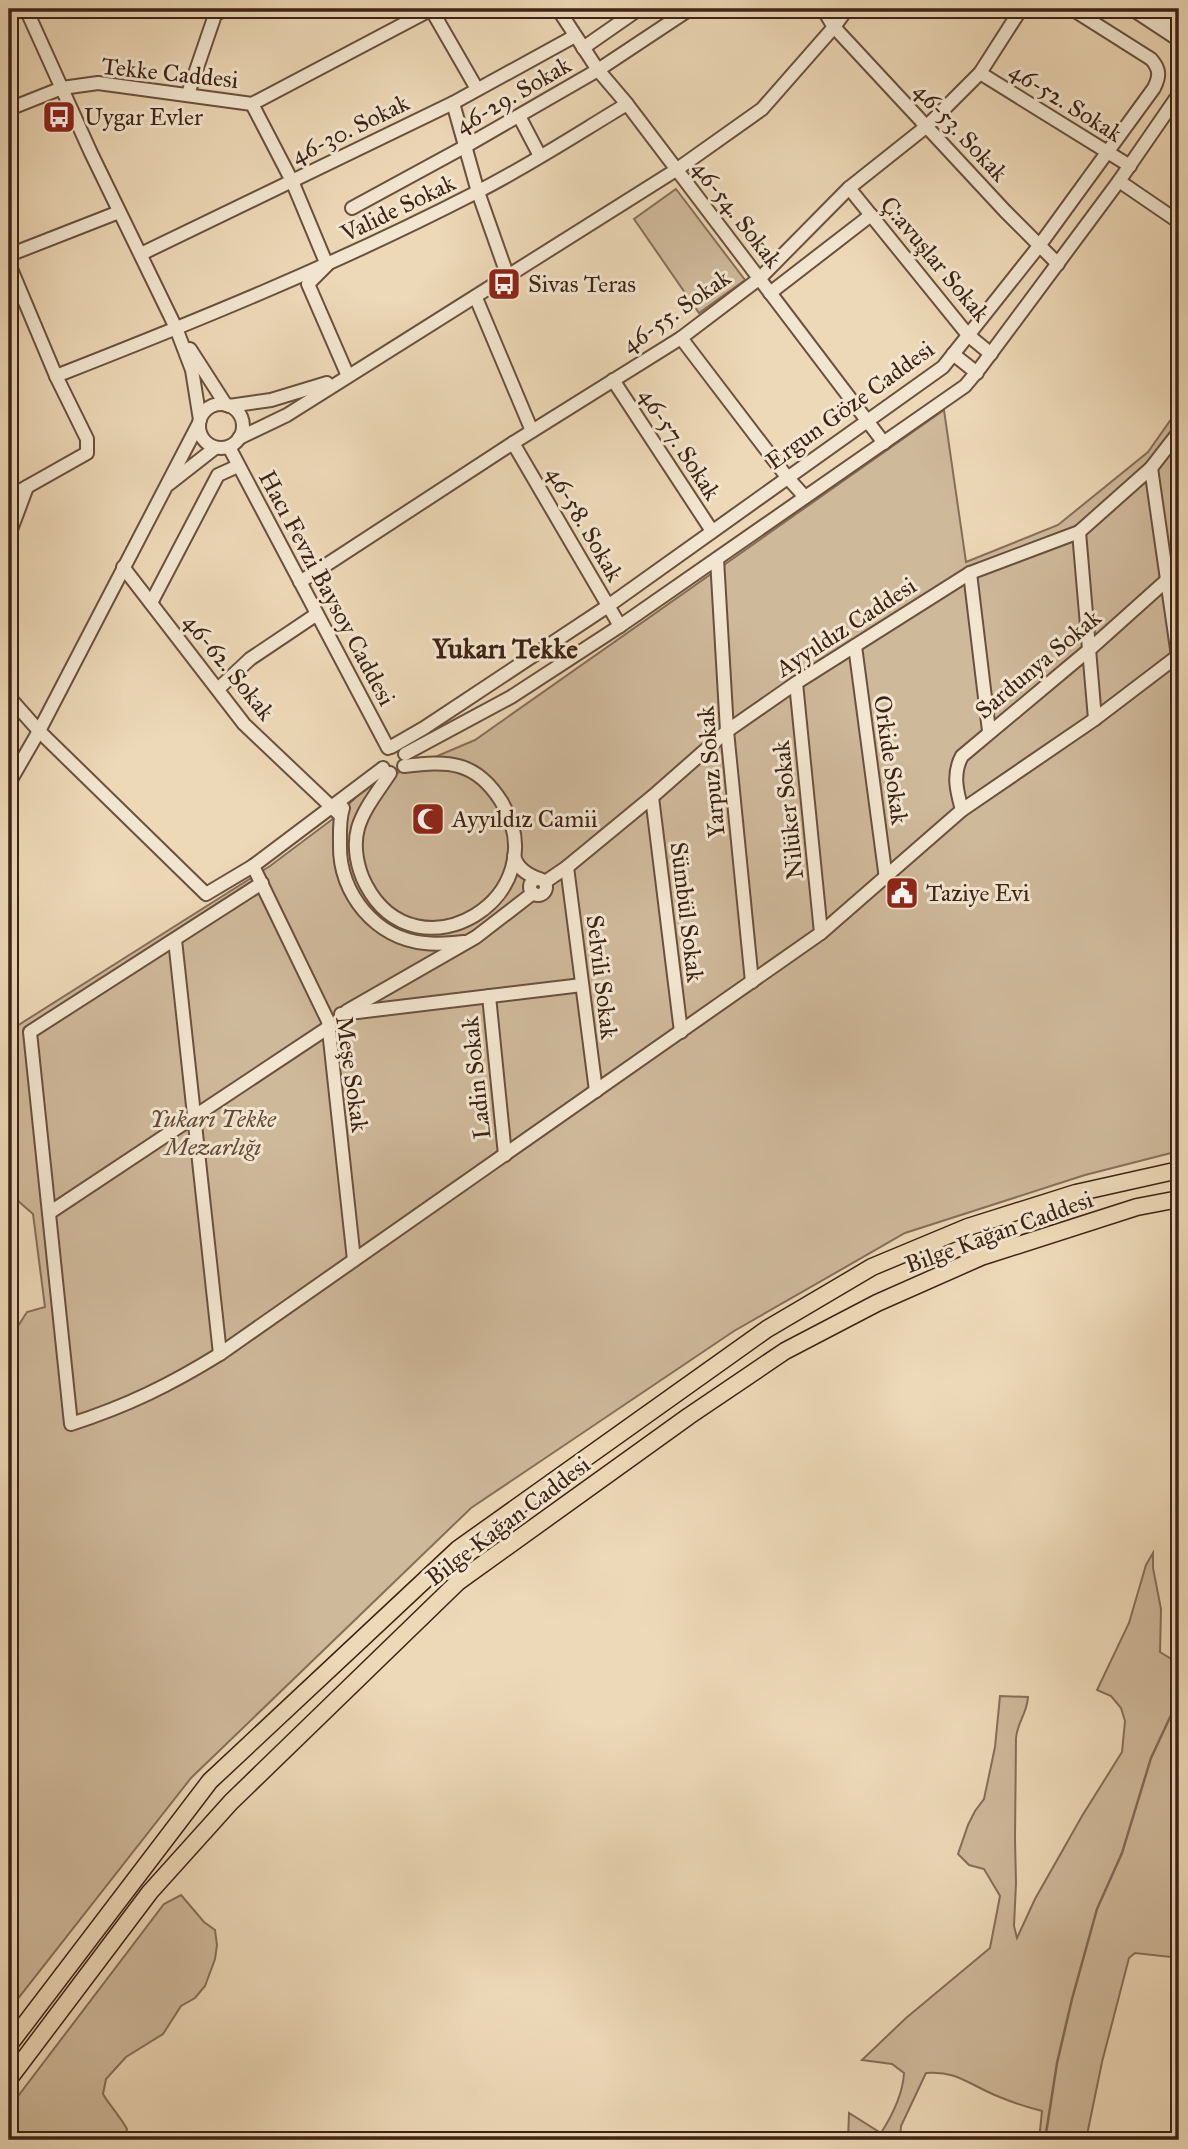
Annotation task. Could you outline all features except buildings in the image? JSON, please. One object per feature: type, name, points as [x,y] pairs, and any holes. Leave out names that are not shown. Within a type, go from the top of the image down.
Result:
[{"type":"main road","name":"Bilge Kağan Caddesi","points":[[9,2045],[210,1782],[458,1549],[767,1329],[872,1267],[968,1227],[1076,1193],[1179,1170]]},
{"type":"main road","name":"Bilge Kağan Caddesi","points":[[9,2079],[150,1892],[231,1802],[458,1582],[689,1416],[785,1351],[877,1303],[981,1257],[1137,1208],[1179,1199]]},
{"type":"street","points":[[26,9],[119,212],[176,328],[192,370],[202,438],[215,448],[229,447],[239,438],[288,415],[676,170],[762,109],[847,9]]},
{"type":"street","points":[[35,9],[62,89]]},
{"type":"street","points":[[432,9],[477,89]]},
{"type":"street","name":"Tekke Caddesi","points":[[9,109],[62,89],[97,83],[252,104],[432,9]]},
{"type":"street","name":"46-54. Sokak","points":[[558,9],[598,69],[884,443]]},
{"type":"street","name":"46-29. Sokak","points":[[583,48],[639,9]]},
{"type":"street","name":"46-29. Sokak","points":[[352,208],[519,116],[690,9]]},
{"type":"street","name":"46-53. Sokak","points":[[822,9],[834,27],[1058,264]]},
{"type":"street","name":"46-55. Sokak","points":[[300,582],[513,443],[681,338],[760,278],[849,188],[927,126],[980,73],[1021,9]]},
{"type":"street","name":"Ergun Göze Caddesi","points":[[389,747],[424,728],[608,606],[943,367],[1039,246],[1158,80],[1158,69],[1151,58],[1072,9]]},
{"type":"street","points":[[1132,9],[1179,40]]},
{"type":"street","points":[[188,94],[217,11]]},
{"type":"street","points":[[1162,15],[1179,30]]},
{"type":"street","name":"46-30. Sokak","points":[[141,254],[453,103],[575,36]]},
{"type":"street","name":"46-52. Sokak","points":[[980,73],[1130,166]]},
{"type":"street","name":"Ergun Göze Caddesi","points":[[405,760],[511,697],[620,626],[954,394],[977,373],[1130,166],[1179,93]]},
{"type":"street","points":[[453,103],[478,192],[508,277]]},
{"type":"street","points":[[252,104],[292,181],[327,265],[308,284],[348,376]]},
{"type":"street","name":"Valide Sokak","points":[[56,376],[327,265],[478,192],[627,104]]},
{"type":"street","points":[[519,116],[540,156]]},
{"type":"street","points":[[1119,181],[1179,222]]},
{"type":"street","name":"Ç:avuşlar Sokak","points":[[849,188],[968,335],[991,354]]},
{"type":"street","points":[[9,255],[119,212]]},
{"type":"street","points":[[771,293],[871,215]]},
{"type":"street","points":[[9,264],[56,376],[87,439],[87,453],[9,497]]},
{"type":"street","points":[[475,298],[532,431]]},
{"type":"street","points":[[176,328],[227,405],[236,411],[242,421],[243,429],[239,438]]},
{"type":"street","points":[[681,338],[805,498]]},
{"type":"street","points":[[953,354],[977,373]]},
{"type":"street","points":[[9,783],[39,731],[204,412],[218,404],[271,400],[296,394],[348,376]]},
{"type":"street","name":"46-57. Sokak","points":[[613,380],[712,531]]},
{"type":"street","name":"Ayyıldız Caddesi","points":[[49,1213],[194,1117],[341,1014],[468,942],[537,884],[567,867],[727,731],[796,683],[970,573],[1079,531],[1151,468],[1179,432]]},
{"type":"street","name":"46-58. Sokak","points":[[513,443],[620,626]]},
{"type":"street","name":"Hacı Fevzi Baysoy Caddesi","points":[[229,447],[389,747]]},
{"type":"street","points":[[164,489],[215,448]]},
{"type":"street","points":[[151,603],[218,475],[238,466]]},
{"type":"street","points":[[262,883],[30,1032],[71,1424],[150,1394],[220,1354],[821,933],[962,810],[1095,719],[1179,655],[1151,468]]},
{"type":"street","points":[[9,535],[27,487]]},
{"type":"street","points":[[1079,531],[1095,719]]},
{"type":"street","name":"Yarpuz Sokak","points":[[717,559],[727,731],[752,982]]},
{"type":"street","name":"Sardunya Sokak","points":[[962,810],[957,792],[957,764],[961,756],[1090,649],[1167,580],[1179,564]]},
{"type":"street","name":"46-62. Sokak","points":[[123,567],[244,724],[336,811]]},
{"type":"street","points":[[970,573],[989,732]]},
{"type":"street","points":[[218,690],[250,659],[317,614]]},
{"type":"street","name":"Orkide Sokak","points":[[855,646],[886,879]]},
{"type":"street","points":[[500,678],[511,697]]},
{"type":"street","name":"Nilüker Sokak","points":[[796,683],[821,933]]},
{"type":"street","points":[[480,691],[491,708]]},
{"type":"street","points":[[9,697],[39,731],[206,894],[336,811],[347,794],[386,770]]},
{"type":"street","points":[[389,747],[398,748],[405,760],[397,772],[386,770],[380,764],[380,756],[389,747]]},
{"type":"street","points":[[386,770],[356,837],[362,876],[376,900],[387,911],[408,923],[443,927],[469,919],[489,906],[508,879],[514,856],[512,825],[497,794],[485,780],[457,765],[405,760]]},
{"type":"street","name":"Sümbül Sokak","points":[[652,797],[681,1032]]},
{"type":"street","points":[[336,811],[340,861],[345,880],[353,898],[374,921],[396,936],[424,944],[468,942]]},
{"type":"street","points":[[514,856],[518,865],[537,884]]},
{"type":"street","name":"Meşe Sokak","points":[[253,866],[329,1024],[354,1260]]},
{"type":"street","name":"Selvili Sokak","points":[[567,867],[596,1091]]},
{"type":"street","points":[[508,879],[521,878],[537,884]]},
{"type":"street","points":[[175,940],[220,1354]]},
{"type":"street","points":[[341,1014],[582,985]]},
{"type":"street","name":"Ladin Sokak","points":[[489,996],[505,1155]]},
{"type":"green space","points":[[676,189],[745,280],[699,313],[634,219]]},
{"type":"green space","name":"Yukarı Tekke Mezarlığı","points":[[1179,408],[1179,1151],[1085,1175],[905,1233],[734,1331],[471,1508],[191,1778],[9,2010],[9,1340],[27,1312],[45,1307],[33,1214],[9,1193],[9,1031],[270,866],[334,818],[369,785],[475,740],[944,410],[966,562],[1058,525],[1148,452]]},
{"type":"green space","points":[[1153,1553],[1153,1568],[1161,1609],[1160,1652],[1173,1660],[1179,1651],[1179,1958],[1135,1953],[1129,1958],[1102,2062],[1086,2140],[1039,2140],[1042,2111],[1020,2105],[956,2077],[943,2073],[926,2073],[901,2126],[900,2140],[848,2140],[849,2113],[881,2133],[902,2089],[904,2073],[892,2064],[862,2060],[906,2018],[990,1948],[1000,1896],[984,1869],[969,1865],[958,1854],[968,1825],[984,1799],[995,1747],[1000,1696],[1028,1697],[1016,1738],[1014,1926],[1017,1938],[1035,1899],[1122,1752],[1125,1721],[1121,1708],[1111,1696],[1097,1690],[1129,1623],[1146,1565]]},
{"type":"green space","points":[[181,1895],[204,1922],[215,1930],[215,1959],[205,1986],[195,1998],[181,2006],[163,2034],[126,2057],[106,2079],[103,2094],[127,2129],[124,2140],[48,2140],[42,2135],[31,2140],[9,2140],[9,2108],[164,1904]]},
{"type":"waterway","points":[[1045,2140],[1057,2063],[1097,1909],[1122,1853],[1151,1758],[1179,1698]]},
{"type":"place","name":"Uygar Evler","points":[[59,117]]},
{"type":"place","name":"Sivas Teras","points":[[504,284]]},
{"type":"place","name":"Ayyıldız Camii","points":[[428,819]]},
{"type":"place","name":"Taziye Evi","points":[[902,893]]},
{"type":"district","name":"Yukarı Tekke","points":[[505,648]]}]
